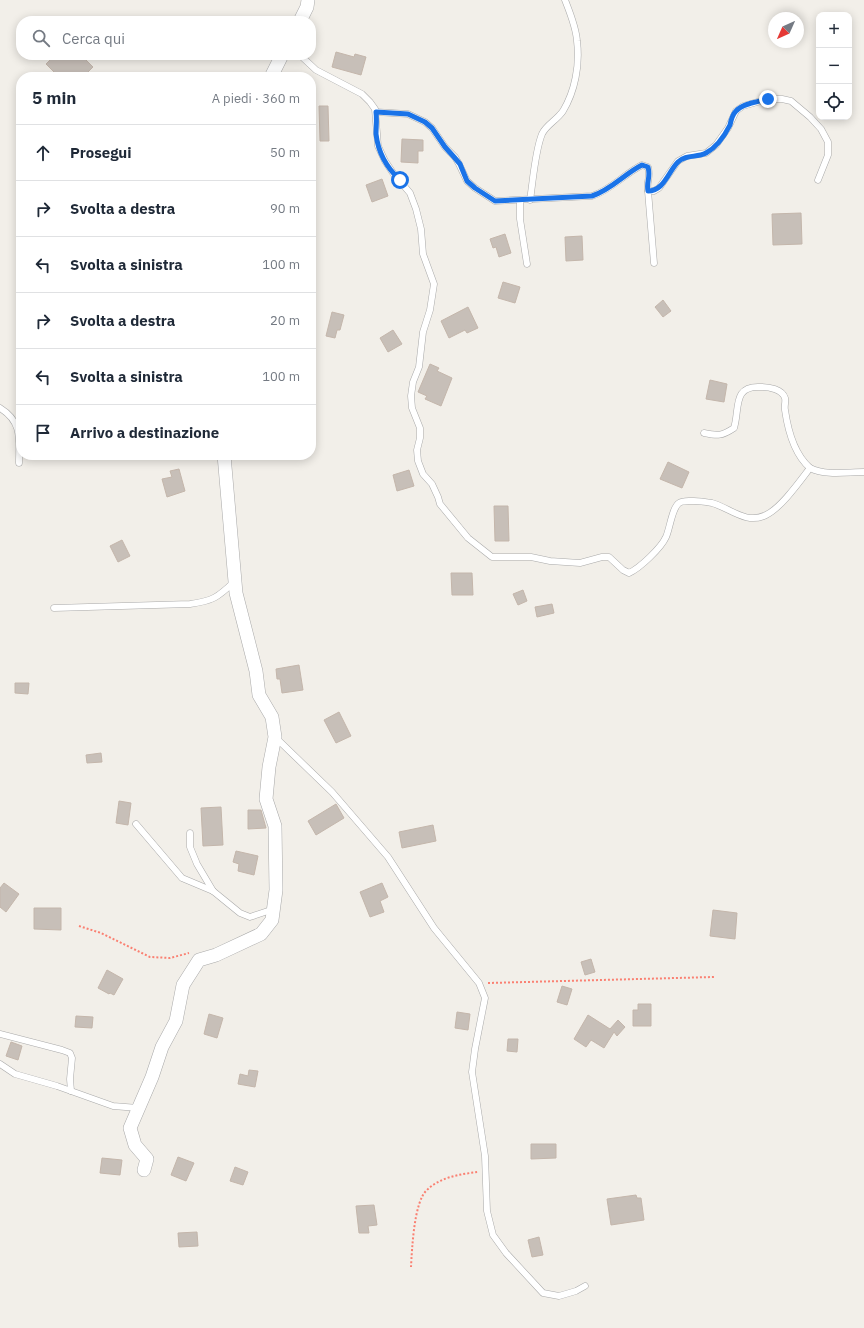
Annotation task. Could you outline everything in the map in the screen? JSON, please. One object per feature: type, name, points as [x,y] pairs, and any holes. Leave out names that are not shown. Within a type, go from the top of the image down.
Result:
[{"type":"street","points":[[302,16],[307,7],[308,0]]},
{"type":"street","points":[[274,72],[280,60]]},
{"type":"street","points":[[144,1170],[147,1159],[135,1145],[130,1128],[140,1108],[162,1047],[176,1021],[184,985],[199,960],[216,955],[261,934],[272,920],[274,909],[276,890],[275,826],[266,799],[269,768],[275,737],[272,717],[259,695],[256,671],[236,593],[224,460]]},
{"type":"lane","points":[[530,200],[539,145],[543,132],[561,113],[569,100],[574,85],[577,62],[577,40],[566,0]]},
{"type":"lane","points":[[305,60],[316,70],[362,94],[370,102],[376,112],[378,146],[393,173],[410,193],[420,229],[423,254],[434,284],[430,310],[423,332],[419,367],[413,382],[411,396],[412,408],[420,428],[420,438],[417,450],[418,460],[423,474],[432,484],[440,504],[468,538],[484,551],[492,557],[532,556],[550,561],[580,563],[602,557],[609,557],[623,570],[629,573],[636,570],[665,539],[671,523],[674,508],[680,502],[688,500],[713,503],[738,516],[758,518],[768,515],[775,509],[795,488],[810,468]]},
{"type":"lane","points":[[648,191],[654,191],[659,188],[678,161],[687,156],[706,153],[716,145],[728,128],[736,111],[743,106],[768,99],[782,98],[792,101],[806,112],[821,129],[828,142],[828,155],[818,180]]},
{"type":"lane","points":[[376,112],[408,114],[425,122],[432,128],[445,147],[460,164],[467,181],[495,201],[592,196],[600,193],[632,170],[642,165],[648,167],[650,174],[647,186],[654,263]]},
{"type":"lane","points":[[520,200],[520,219],[527,264]]},
{"type":"lane","points":[[704,433],[719,436],[734,428],[740,395],[744,390],[751,387],[772,388],[780,392],[784,398],[787,424],[792,441],[803,462],[815,471],[830,473],[864,472]]},
{"type":"lane","points":[[0,408],[7,412],[16,423]]},
{"type":"lane","points":[[54,608],[190,604],[204,602],[216,598],[235,581]]},
{"type":"lane","points":[[275,737],[332,792],[388,857],[434,928],[479,983],[485,998],[472,1072],[477,1112],[483,1139],[487,1211],[493,1235],[506,1254],[543,1294],[559,1296],[576,1291],[585,1286]]},
{"type":"lane","points":[[136,824],[182,878],[213,891],[240,913],[250,917],[274,909]]},
{"type":"lane","points":[[190,833],[190,847],[197,864],[213,891]]},
{"type":"lane","points":[[0,1034],[70,1053],[72,1058],[70,1079],[71,1091]]},
{"type":"lane","points":[[0,1064],[16,1074],[113,1106],[140,1108]]},
{"type":"path","points":[[79,926],[101,933],[150,957],[170,958],[195,952]]},
{"type":"path","points":[[479,983],[714,978]]},
{"type":"path","points":[[411,1267],[413,1236],[418,1208],[425,1191],[438,1182],[452,1177],[465,1173],[485,1171]]},
{"type":"building","points":[[336,52],[354,57],[355,54],[366,57],[361,75],[332,67]]},
{"type":"building","points":[[50,60],[86,60],[93,67],[88,72],[54,72],[46,64]]},
{"type":"building","points":[[319,106],[328,106],[329,141],[320,141]]},
{"type":"building","points":[[402,139],[423,140],[423,151],[418,151],[418,163],[401,162]]},
{"type":"building","points":[[382,179],[388,196],[372,202],[366,185]]},
{"type":"building","points":[[801,213],[802,244],[773,245],[772,214]]},
{"type":"building","points":[[505,234],[511,253],[499,257],[496,247],[493,248],[490,239]]},
{"type":"building","points":[[582,236],[583,260],[566,261],[565,237]]},
{"type":"building","points":[[503,282],[520,287],[515,303],[498,298]]},
{"type":"building","points":[[663,300],[671,311],[663,317],[655,307]]},
{"type":"building","points":[[468,307],[478,328],[467,333],[465,330],[449,338],[441,321]]},
{"type":"building","points":[[332,312],[344,315],[340,330],[337,330],[335,338],[326,336]]},
{"type":"building","points":[[393,330],[402,344],[388,352],[380,338]]},
{"type":"building","points":[[430,364],[439,368],[437,371],[452,378],[441,406],[425,399],[427,396],[418,392]]},
{"type":"building","points":[[710,380],[727,384],[724,402],[706,399]]},
{"type":"building","points":[[668,462],[689,472],[682,488],[660,479]]},
{"type":"building","points":[[179,469],[185,491],[167,497],[162,479],[172,477],[170,471]]},
{"type":"building","points":[[409,470],[414,486],[397,491],[393,475]]},
{"type":"building","points":[[494,506],[508,506],[509,541],[495,541]]},
{"type":"building","points":[[122,540],[130,556],[118,562],[110,546]]},
{"type":"building","points":[[451,573],[472,573],[473,595],[452,595]]},
{"type":"building","points":[[523,590],[527,601],[518,605],[513,594]]},
{"type":"building","points":[[552,604],[554,613],[537,617],[535,607]]},
{"type":"building","points":[[299,665],[303,690],[282,693],[280,679],[277,679],[276,669]]},
{"type":"building","points":[[15,683],[29,683],[28,694],[15,693]]},
{"type":"building","points":[[339,712],[351,736],[336,743],[324,720]]},
{"type":"building","points":[[101,753],[102,762],[87,763],[86,755]]},
{"type":"building","points":[[119,801],[131,803],[128,825],[116,823]]},
{"type":"building","points":[[336,804],[344,818],[316,835],[308,821]]},
{"type":"building","points":[[221,807],[223,845],[203,846],[201,808]]},
{"type":"building","points":[[248,810],[261,810],[266,828],[248,829]]},
{"type":"building","points":[[433,825],[436,841],[402,848],[399,832]]},
{"type":"building","points":[[236,851],[258,856],[254,875],[238,871],[239,864],[233,862]]},
{"type":"building","points":[[4,883],[19,894],[6,912],[0,907],[0,888]]},
{"type":"building","points":[[382,883],[388,897],[380,901],[384,912],[370,917],[360,892]]},
{"type":"building","points":[[34,908],[61,908],[61,930],[34,929]]},
{"type":"building","points":[[713,910],[737,913],[735,939],[710,936]]},
{"type":"building","points":[[591,959],[595,972],[585,975],[581,962]]},
{"type":"building","points":[[107,970],[123,979],[114,995],[98,988]]},
{"type":"building","points":[[562,986],[572,989],[567,1005],[557,1002]]},
{"type":"building","points":[[638,1004],[651,1004],[651,1026],[633,1026],[633,1010],[638,1010]]},
{"type":"building","points":[[457,1012],[470,1014],[468,1030],[455,1028]]},
{"type":"building","points":[[209,1014],[223,1018],[217,1038],[204,1034]]},
{"type":"building","points":[[588,1015],[610,1029],[618,1020],[625,1027],[617,1036],[614,1032],[604,1048],[591,1040],[586,1047],[574,1039]]},
{"type":"building","points":[[76,1016],[93,1017],[92,1028],[75,1027]]},
{"type":"building","points":[[508,1039],[518,1039],[517,1052],[507,1051]]},
{"type":"building","points":[[11,1042],[22,1046],[18,1060],[6,1056]]},
{"type":"building","points":[[249,1070],[258,1071],[255,1087],[238,1084],[240,1074],[248,1076]]},
{"type":"building","points":[[531,1144],[556,1144],[556,1158],[531,1159]]},
{"type":"building","points":[[178,1157],[194,1163],[186,1181],[171,1175]]},
{"type":"building","points":[[102,1158],[122,1160],[120,1175],[100,1173]]},
{"type":"building","points":[[235,1167],[248,1172],[243,1185],[230,1181]]},
{"type":"building","points":[[636,1195],[637,1198],[641,1198],[644,1220],[611,1225],[607,1199]]},
{"type":"building","points":[[374,1205],[377,1225],[368,1226],[369,1233],[359,1233],[356,1206]]},
{"type":"building","points":[[197,1232],[198,1246],[179,1247],[178,1233]]},
{"type":"building","points":[[539,1237],[543,1255],[532,1257],[528,1240]]},
{"type":"route","points":[[400,180],[385,161],[378,146],[376,112],[408,114],[416,116],[425,122],[432,128],[441,142],[460,164],[467,181],[495,201],[530,200],[581,198],[592,196],[600,193],[620,178],[642,165],[648,167],[650,174],[647,186],[648,191],[654,191],[659,188],[678,161],[687,156],[706,153],[716,145],[728,128],[736,111],[743,106],[768,99]]}]
